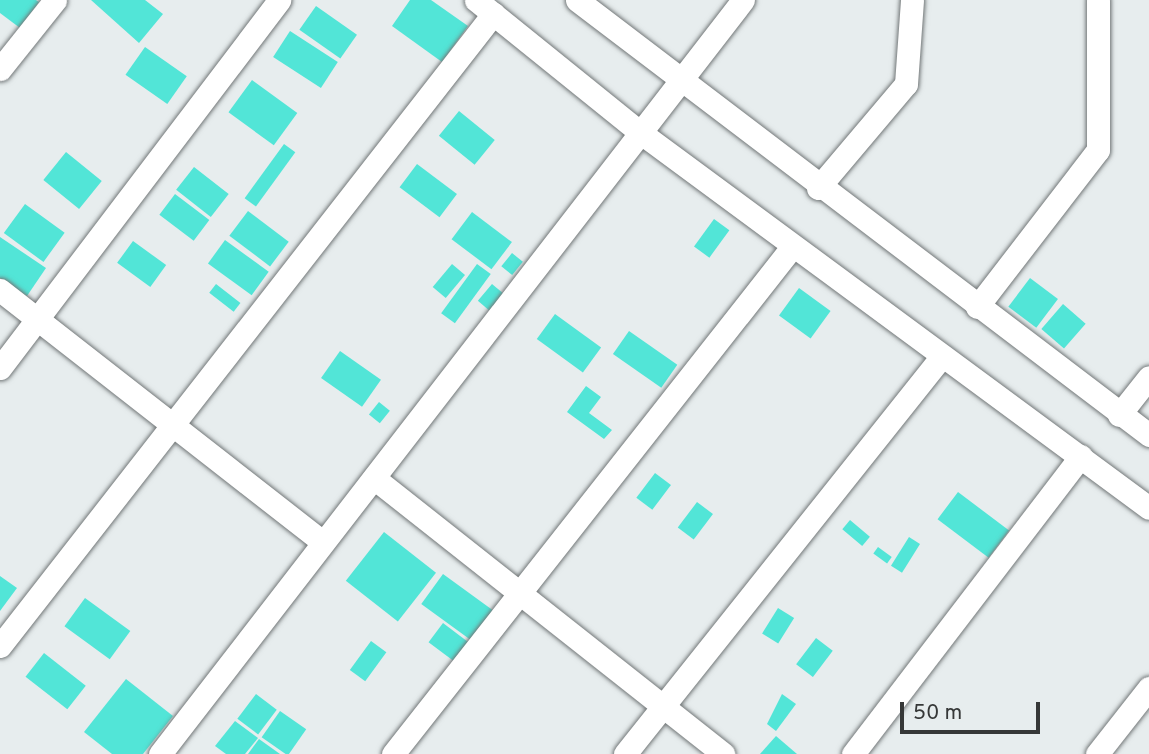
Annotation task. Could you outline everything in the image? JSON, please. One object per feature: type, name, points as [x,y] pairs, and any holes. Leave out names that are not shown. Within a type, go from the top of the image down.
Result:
[{"type":"street","points":[[0,69],[55,0]]},
{"type":"street","points":[[0,368],[279,0]]},
{"type":"street","points":[[577,0],[818,188],[1149,435]]},
{"type":"street","points":[[160,754],[743,0]]},
{"type":"street","points":[[818,188],[906,84],[912,0]]},
{"type":"street","points":[[977,307],[1098,150],[1098,0]]},
{"type":"street","points":[[0,646],[175,427],[484,7],[641,133],[792,247],[1149,508]]},
{"type":"street","points":[[393,754],[792,247]]},
{"type":"street","points":[[0,290],[322,542]]},
{"type":"street","points":[[625,754],[660,706],[943,356]]},
{"type":"street","points":[[1119,415],[1149,377]]},
{"type":"street","points":[[853,754],[1081,456]]},
{"type":"street","points":[[374,478],[518,596],[723,754]]},
{"type":"street","points":[[1097,754],[1149,688]]},
{"type":"building","points":[[0,0],[39,2],[20,28],[0,13]]},
{"type":"building","points":[[91,0],[145,0],[163,14],[139,43]]},
{"type":"building","points":[[410,0],[431,0],[468,26],[442,62],[392,26]]},
{"type":"building","points":[[316,6],[357,35],[340,58],[299,30]]},
{"type":"building","points":[[290,31],[338,62],[321,88],[273,57]]},
{"type":"building","points":[[145,47],[187,76],[167,104],[125,75]]},
{"type":"building","points":[[252,80],[297,113],[274,145],[228,112]]},
{"type":"building","points":[[459,111],[495,140],[475,165],[439,136]]},
{"type":"building","points":[[284,144],[295,152],[256,206],[245,198]]},
{"type":"building","points":[[66,152],[102,181],[79,209],[43,180]]},
{"type":"building","points":[[417,164],[457,194],[439,217],[400,187]]},
{"type":"building","points":[[194,167],[229,194],[211,217],[176,190]]},
{"type":"building","points":[[175,194],[209,220],[194,241],[159,215]]},
{"type":"building","points":[[25,204],[65,233],[43,262],[4,233]]},
{"type":"building","points":[[248,211],[289,242],[270,266],[229,236]]},
{"type":"building","points":[[472,212],[512,242],[491,269],[452,239]]},
{"type":"building","points":[[714,219],[729,230],[709,258],[694,247]]},
{"type":"building","points":[[0,237],[46,268],[27,296],[0,278]]},
{"type":"building","points":[[225,240],[269,272],[252,295],[208,263]]},
{"type":"building","points":[[133,241],[166,265],[150,287],[117,263]]},
{"type":"building","points":[[512,253],[523,262],[512,275],[501,266]]},
{"type":"building","points":[[452,264],[465,275],[446,298],[433,287]]},
{"type":"building","points":[[477,264],[491,274],[455,323],[441,313]]},
{"type":"building","points":[[1030,278],[1058,299],[1036,328],[1008,307]]},
{"type":"building","points":[[216,284],[240,303],[234,312],[209,293]]},
{"type":"building","points":[[492,284],[504,294],[490,311],[478,301]]},
{"type":"building","points":[[799,288],[831,311],[811,338],[779,316]]},
{"type":"building","points":[[1063,304],[1086,324],[1064,349],[1041,329]]},
{"type":"building","points":[[555,314],[601,348],[583,373],[537,339]]},
{"type":"building","points":[[629,331],[677,365],[661,388],[613,354]]},
{"type":"building","points":[[340,351],[381,380],[362,407],[321,378]]},
{"type":"building","points":[[586,386],[601,397],[589,413],[612,430],[604,439],[567,412]]},
{"type":"building","points":[[379,402],[390,411],[380,423],[369,414]]},
{"type":"building","points":[[655,473],[671,485],[652,510],[636,498]]},
{"type":"building","points":[[958,492],[1009,531],[989,558],[938,519]]},
{"type":"building","points":[[697,502],[713,514],[694,540],[678,528]]},
{"type":"building","points":[[850,520],[870,537],[862,546],[842,529]]},
{"type":"building","points":[[384,532],[436,573],[398,621],[346,581]]},
{"type":"building","points":[[909,537],[920,544],[902,573],[891,566]]},
{"type":"building","points":[[878,547],[892,557],[887,563],[873,553]]},
{"type":"building","points":[[443,574],[496,612],[474,642],[421,604]]},
{"type":"building","points":[[0,576],[17,588],[0,611]]},
{"type":"building","points":[[85,598],[130,631],[110,659],[64,626]]},
{"type":"building","points":[[778,608],[794,618],[778,644],[762,633]]},
{"type":"building","points":[[443,623],[468,642],[453,661],[429,642]]},
{"type":"building","points":[[816,638],[833,651],[813,677],[796,664]]},
{"type":"building","points":[[371,641],[386,652],[365,681],[350,670]]},
{"type":"building","points":[[44,653],[86,686],[67,709],[26,677]]},
{"type":"building","points":[[126,679],[173,716],[143,754],[112,754],[84,732]]},
{"type":"building","points":[[256,694],[277,710],[258,734],[237,719]]},
{"type":"building","points":[[782,694],[796,704],[776,731],[767,724]]},
{"type":"building","points":[[280,711],[306,729],[289,754],[262,737]]},
{"type":"building","points":[[235,721],[258,738],[245,754],[226,754],[215,746]]},
{"type":"building","points":[[776,736],[797,754],[760,754]]},
{"type":"building","points":[[259,739],[280,754],[248,754]]}]
